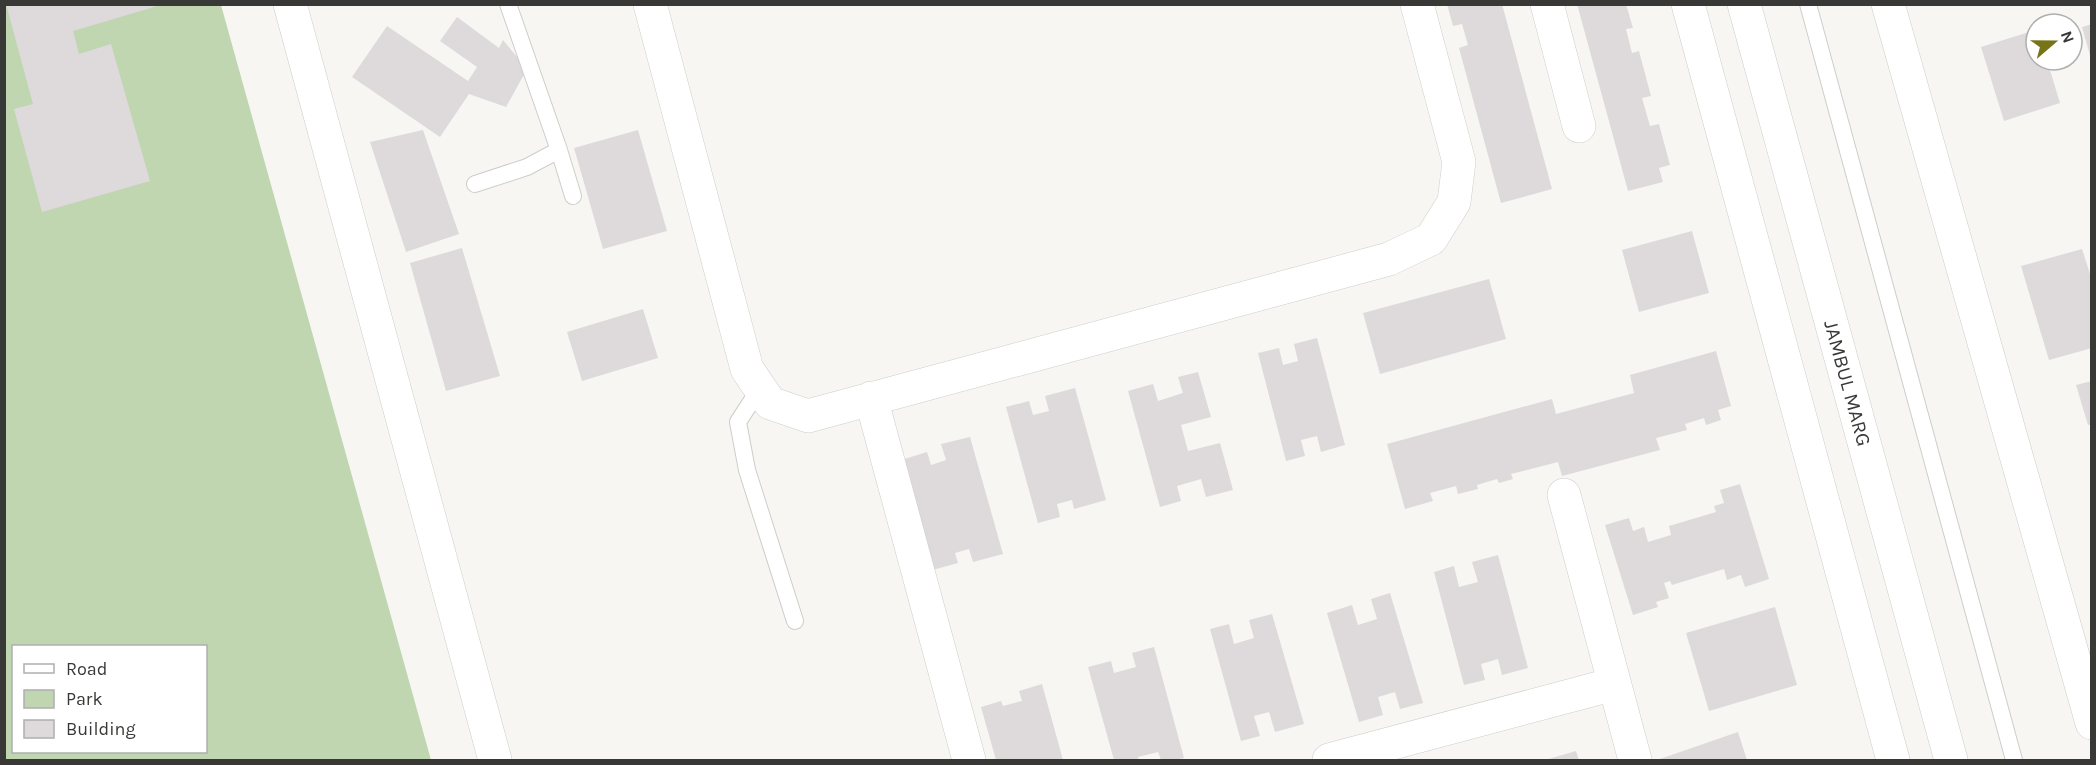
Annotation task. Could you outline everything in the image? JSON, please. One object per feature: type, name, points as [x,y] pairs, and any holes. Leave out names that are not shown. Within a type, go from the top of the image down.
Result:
[{"type":"street","points":[[290,4],[495,760]]},
{"type":"street","points":[[650,4],[747,369],[770,403],[808,416],[1389,259],[1431,239],[1454,202],[1459,162],[1417,4]]},
{"type":"street","points":[[1547,4],[1579,126]]},
{"type":"street","points":[[1688,4],[1893,760]]},
{"type":"street","name":"JAMBUL MARG","points":[[1744,4],[1951,760]]},
{"type":"street","points":[[1888,4],[2091,723]]},
{"type":"street","points":[[871,398],[969,760]]},
{"type":"street","points":[[1564,495],[1635,760]]},
{"type":"street","points":[[1329,760],[1614,684]]},
{"type":"lane","points":[[508,4],[573,195]]},
{"type":"lane","points":[[1808,4],[2014,760]]},
{"type":"lane","points":[[475,184],[527,167],[559,150]]},
{"type":"lane","points":[[760,388],[738,422],[747,470],[795,621]]},
{"type":"green space","points":[[4,5],[221,5],[431,760],[5,760]]},
{"type":"building","points":[[6,4],[164,4],[73,31],[79,54],[111,44],[150,181],[42,212],[14,109],[33,104]]},
{"type":"building","points":[[1447,4],[1502,4],[1552,189],[1501,203],[1459,48],[1468,45],[1462,24],[1453,26]]},
{"type":"building","points":[[1577,4],[1626,4],[1633,28],[1626,29],[1632,53],[1639,51],[1651,96],[1642,98],[1650,126],[1659,124],[1670,165],[1659,168],[1663,182],[1628,191]]},
{"type":"building","points":[[457,17],[499,48],[503,40],[527,69],[506,107],[469,94],[440,137],[352,77],[387,26],[468,81],[477,67],[440,41]]},
{"type":"building","points":[[2092,24],[2092,59],[2084,34],[2084,26]]},
{"type":"building","points":[[2024,34],[2024,72],[2051,72],[2060,103],[2004,121],[1981,47]]},
{"type":"building","points":[[423,130],[459,234],[406,252],[370,142]]},
{"type":"building","points":[[638,130],[667,231],[603,249],[574,148]]},
{"type":"building","points":[[1692,231],[1709,293],[1639,312],[1622,250]]},
{"type":"building","points":[[462,248],[500,376],[446,391],[410,263]]},
{"type":"building","points":[[2082,249],[2092,280],[2092,348],[2049,360],[2021,266]]},
{"type":"building","points":[[1489,279],[1506,339],[1380,374],[1363,313]]},
{"type":"building","points":[[643,309],[658,358],[582,381],[567,332]]},
{"type":"building","points":[[1317,338],[1345,445],[1321,452],[1317,436],[1301,440],[1305,456],[1286,461],[1258,353],[1279,348],[1283,365],[1298,361],[1294,344]]},
{"type":"building","points":[[1716,351],[1731,406],[1718,410],[1721,420],[1706,425],[1704,418],[1685,424],[1687,430],[1656,438],[1660,450],[1562,476],[1558,462],[1511,474],[1513,479],[1499,483],[1497,479],[1477,485],[1478,489],[1458,494],[1456,486],[1430,493],[1433,501],[1405,509],[1387,444],[1552,399],[1556,414],[1634,393],[1630,375]]},
{"type":"building","points":[[1198,372],[1211,417],[1181,425],[1188,451],[1220,443],[1233,490],[1206,497],[1201,479],[1177,486],[1181,501],[1160,507],[1128,391],[1153,384],[1158,401],[1183,393],[1178,377]]},
{"type":"building","points":[[2092,381],[2092,424],[2088,425],[2076,385]]},
{"type":"building","points":[[1075,388],[1106,500],[1074,509],[1072,500],[1057,504],[1060,517],[1038,523],[1006,407],[1029,401],[1033,415],[1049,411],[1045,396]]},
{"type":"building","points":[[970,437],[1003,554],[973,562],[969,549],[955,553],[958,563],[929,571],[898,461],[927,452],[931,465],[946,460],[941,444]]},
{"type":"building","points":[[1740,484],[1769,579],[1745,587],[1741,575],[1727,580],[1724,569],[1672,585],[1670,581],[1664,583],[1669,598],[1656,602],[1658,607],[1633,615],[1605,525],[1629,518],[1633,531],[1644,527],[1648,542],[1671,535],[1669,526],[1716,512],[1714,506],[1724,503],[1720,490]]},
{"type":"building","points":[[1498,555],[1528,668],[1502,675],[1498,659],[1481,664],[1485,680],[1464,685],[1434,572],[1454,566],[1459,587],[1478,582],[1472,562]]},
{"type":"building","points":[[1390,593],[1423,703],[1400,709],[1395,692],[1378,697],[1383,715],[1359,722],[1327,613],[1352,605],[1358,625],[1377,619],[1371,599]]},
{"type":"building","points":[[1775,607],[1797,685],[1709,711],[1686,633]]},
{"type":"building","points":[[1272,614],[1304,724],[1275,732],[1269,712],[1254,716],[1260,736],[1241,741],[1210,629],[1229,624],[1234,644],[1254,638],[1249,620]]},
{"type":"building","points":[[1154,647],[1184,758],[1161,760],[1158,752],[1138,757],[1139,760],[1114,760],[1088,667],[1111,661],[1114,673],[1136,667],[1132,653]]},
{"type":"building","points":[[1042,684],[1063,760],[996,760],[981,707],[1001,701],[1003,706],[1022,701],[1019,691]]},
{"type":"building","points":[[1738,732],[1747,760],[1657,760]]},
{"type":"building","points":[[1576,751],[1579,760],[1545,760]]}]
